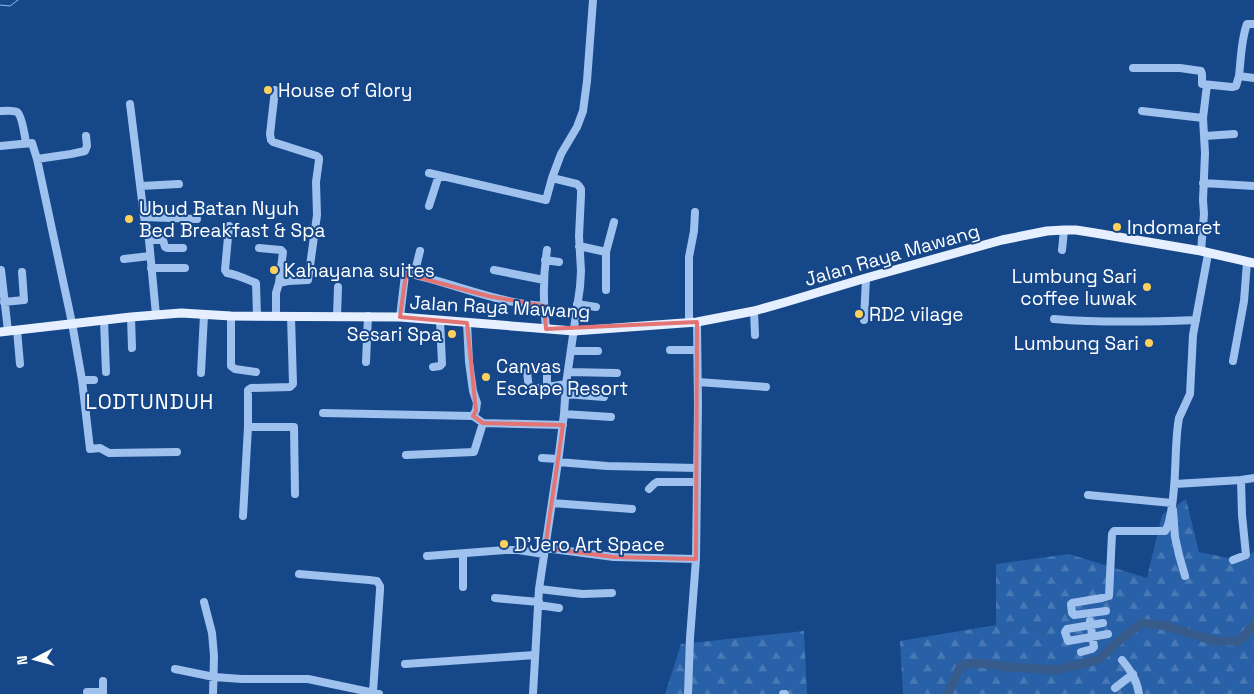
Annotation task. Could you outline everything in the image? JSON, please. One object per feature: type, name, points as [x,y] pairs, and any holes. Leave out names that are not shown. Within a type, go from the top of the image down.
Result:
[{"type":"main road","name":"Jalan Raya Mawang","points":[[9,331],[181,313],[231,316],[400,317],[574,331],[693,322],[754,311],[1012,238],[1047,231],[1064,230],[1095,233],[1250,262]]},
{"type":"street","points":[[429,172],[546,200],[561,154],[578,127],[583,111],[593,0]]},
{"type":"street","points":[[1133,68],[1180,68],[1201,71],[1201,82],[1206,85],[1235,87],[1239,76],[1243,38],[1246,28],[1248,24],[1254,24]]},
{"type":"street","points":[[1239,76],[1254,78]]},
{"type":"street","points":[[1106,611],[1074,615],[1071,604],[1109,596],[1112,534],[1116,531],[1165,531],[1168,527],[1175,484],[1178,424],[1190,394],[1192,346],[1205,253],[1203,183],[1205,136],[1203,118],[1206,85]]},
{"type":"street","points":[[275,90],[270,134],[272,142],[319,158],[316,182],[317,215],[308,280],[279,283]]},
{"type":"street","points":[[130,104],[144,217],[149,240],[156,315]]},
{"type":"street","points":[[1142,111],[1203,118]]},
{"type":"street","points":[[0,112],[18,112],[26,143]]},
{"type":"street","points":[[1205,136],[1234,134]]},
{"type":"street","points":[[37,159],[85,151],[87,146],[86,136]]},
{"type":"street","points":[[0,146],[32,143],[37,159],[72,323],[91,449],[100,448],[109,452],[177,452]]},
{"type":"street","points":[[429,206],[440,175]]},
{"type":"street","points":[[533,694],[539,589],[563,425],[566,384],[581,271],[579,246],[581,189],[577,184],[552,178]]},
{"type":"street","points":[[1203,183],[1254,186]]},
{"type":"street","points":[[141,186],[179,184]]},
{"type":"street","points":[[688,694],[696,560],[698,482],[697,350],[693,322],[689,257],[694,231],[695,212]]},
{"type":"street","points":[[144,217],[197,219]]},
{"type":"street","points":[[606,290],[606,252],[614,222]]},
{"type":"street","points":[[229,226],[225,270],[227,273],[256,283],[256,316]]},
{"type":"street","points":[[1062,250],[1064,230]]},
{"type":"street","points":[[149,240],[162,240],[167,248],[184,248]]},
{"type":"street","points":[[579,246],[606,252]]},
{"type":"street","points":[[259,248],[281,250],[283,252],[276,293],[276,315]]},
{"type":"street","points":[[546,329],[544,280],[547,250]]},
{"type":"street","points":[[414,274],[420,251]]},
{"type":"street","points":[[124,259],[150,256]]},
{"type":"street","points":[[546,260],[559,262]]},
{"type":"street","points":[[1233,361],[1250,262]]},
{"type":"street","points":[[151,268],[185,268]]},
{"type":"street","points":[[1,270],[9,331],[20,364]]},
{"type":"street","points":[[494,270],[544,280]]},
{"type":"street","points":[[4,302],[24,300],[22,272]]},
{"type":"street","points":[[400,317],[405,275],[407,273],[525,305],[544,306]]},
{"type":"street","points":[[864,320],[866,278]]},
{"type":"street","points":[[337,316],[338,287]]},
{"type":"street","points":[[577,304],[596,307]]},
{"type":"street","points":[[754,311],[756,334]]},
{"type":"street","points":[[202,373],[204,315]]},
{"type":"street","points":[[231,316],[231,366],[235,369],[256,372]]},
{"type":"street","points":[[243,516],[248,390],[251,388],[290,387],[293,384],[291,316]]},
{"type":"street","points":[[366,362],[368,316]]},
{"type":"street","points":[[131,317],[132,348]]},
{"type":"street","points":[[1054,319],[1088,322],[1196,320]]},
{"type":"street","points":[[104,320],[106,372]]},
{"type":"street","points":[[433,367],[442,364],[440,320]]},
{"type":"street","points":[[468,323],[469,362],[473,391],[477,403],[476,410],[472,416]]},
{"type":"street","points":[[670,350],[697,350]]},
{"type":"street","points":[[571,351],[598,351]]},
{"type":"street","points":[[547,369],[547,387]]},
{"type":"street","points":[[527,372],[529,389],[566,384]]},
{"type":"street","points":[[568,372],[617,373]]},
{"type":"street","points":[[82,380],[94,380]]},
{"type":"street","points":[[698,382],[766,387]]},
{"type":"street","points":[[565,394],[604,397]]},
{"type":"street","points":[[323,412],[472,416],[483,423],[563,425]]},
{"type":"street","points":[[564,414],[611,417]]},
{"type":"street","points":[[406,455],[474,452],[483,423]]},
{"type":"street","points":[[248,427],[294,427],[295,494]]},
{"type":"street","points":[[542,458],[608,466],[697,468]]},
{"type":"street","points":[[1175,484],[1254,478]]},
{"type":"street","points":[[1234,560],[1246,555],[1241,480]]},
{"type":"street","points":[[649,489],[657,482],[698,482]]},
{"type":"street","points":[[1088,495],[1172,504]]},
{"type":"street","points":[[552,503],[632,509]]},
{"type":"street","points":[[1172,504],[1178,554],[1186,576]]},
{"type":"street","points":[[427,556],[518,550],[614,557],[696,560]]},
{"type":"street","points":[[463,554],[463,587]]},
{"type":"street","points":[[175,668],[214,677],[308,679],[376,693],[379,583],[369,580],[298,574]]},
{"type":"street","points":[[539,589],[582,594],[612,593]]},
{"type":"street","points":[[495,598],[559,608]]},
{"type":"street","points":[[204,602],[212,632],[214,656],[213,694]]},
{"type":"street","points":[[1082,652],[1094,647],[1089,614]]},
{"type":"street","points":[[1103,623],[1067,629],[1065,632],[1068,641],[1108,634]]},
{"type":"street","points":[[405,664],[535,655]]},
{"type":"street","points":[[1122,660],[1133,674],[1139,694]]},
{"type":"street","points":[[1115,688],[1133,674]]},
{"type":"street","points":[[87,692],[103,693],[103,681]]},
{"type":"street","points":[[331,694],[333,685]]},
{"type":"highlighted area","points":[[406,274],[488,296],[544,306],[546,329],[697,322],[696,559],[614,557],[545,548],[563,425],[483,423],[473,416],[476,411],[467,323],[400,317]]},
{"type":"green space","points":[[1186,499],[1199,552],[1242,561],[1254,551],[1254,694],[903,694],[900,641],[996,625],[996,564],[1069,554],[1147,578],[1162,515]]},
{"type":"green space","points":[[804,631],[807,694],[665,694],[681,644]]},
{"type":"waterway","points":[[0,5],[10,6],[18,0]]},
{"type":"waterway","points":[[948,694],[961,665],[978,663],[1057,670],[1098,660],[1142,623],[1167,626],[1214,641],[1239,641],[1254,625]]},
{"type":"place","name":"House of Glory","points":[[268,90]]},
{"type":"place","name":"Ubud Batan Nyuh Bed Breakfast & Spa","points":[[129,219]]},
{"type":"place","name":"Indomaret","points":[[1117,227]]},
{"type":"place","name":"Kahayana suites","points":[[274,270]]},
{"type":"place","name":"Lumbung Sari coffee luwak","points":[[1147,287]]},
{"type":"place","name":"RD2 vilage","points":[[859,314]]},
{"type":"place","name":"Sesari Spa","points":[[452,334]]},
{"type":"place","name":"Lumbung Sari","points":[[1149,343]]},
{"type":"place","name":"Canvas Escape Resort","points":[[486,377]]},
{"type":"place","name":"D'Jero Art Space","points":[[504,544]]},
{"type":"district","name":"LODTUNDUH","points":[[150,401]]}]
